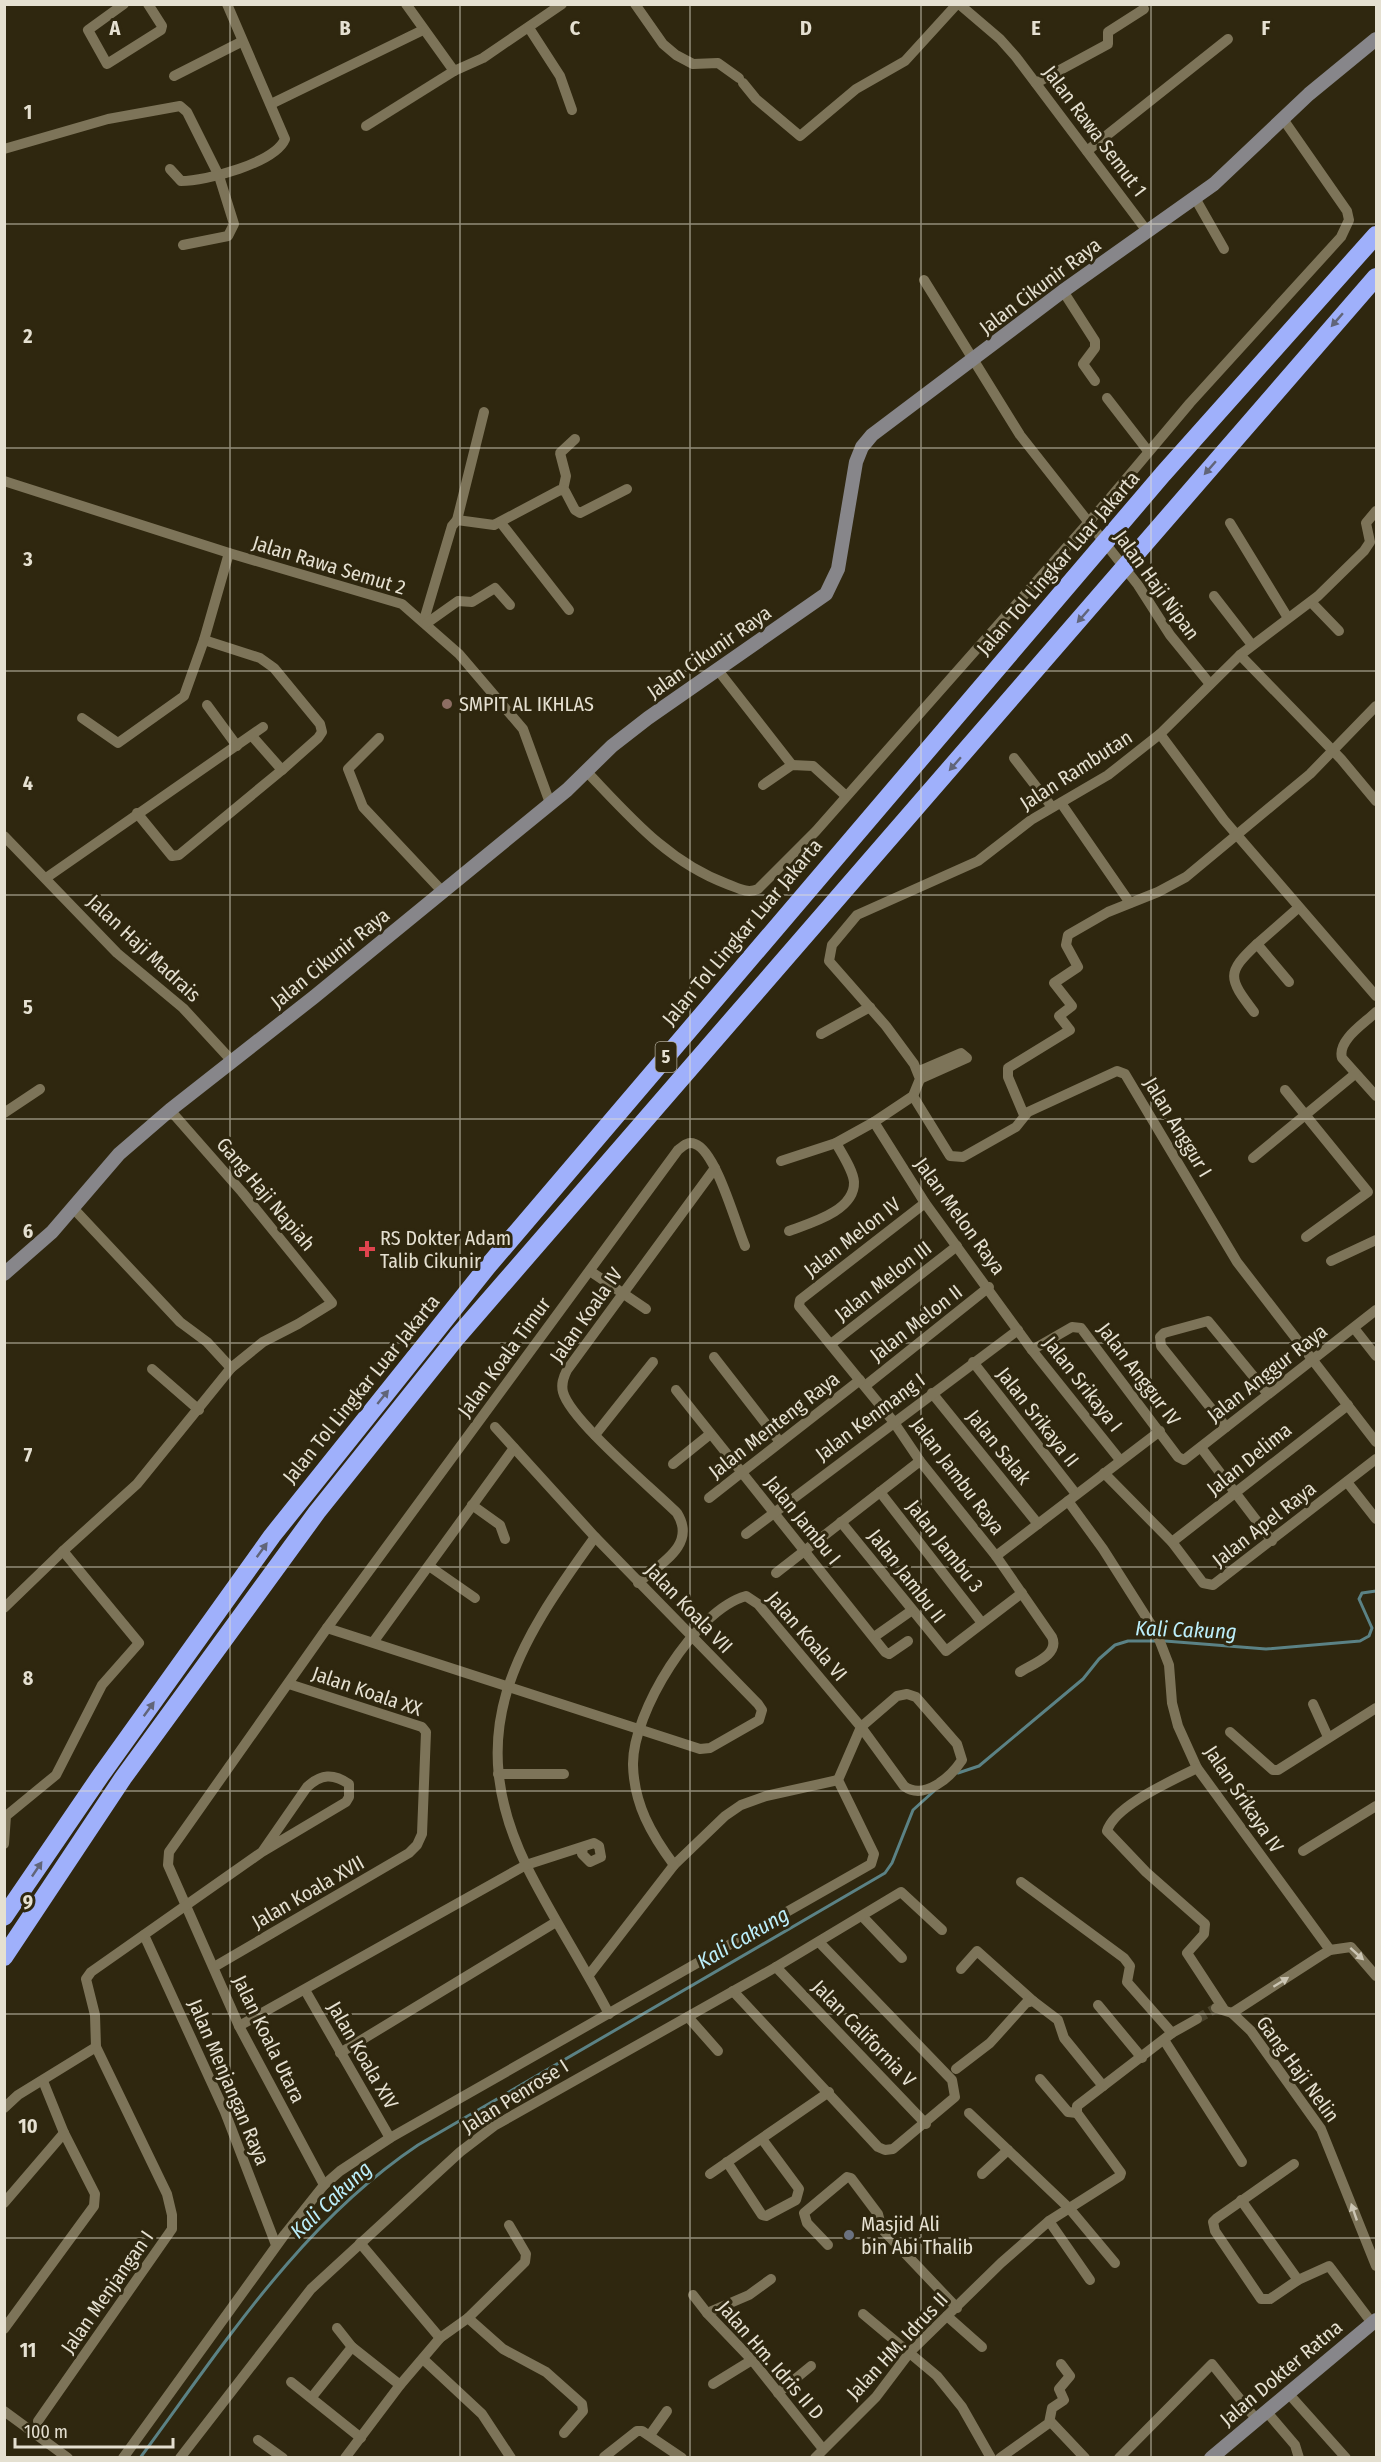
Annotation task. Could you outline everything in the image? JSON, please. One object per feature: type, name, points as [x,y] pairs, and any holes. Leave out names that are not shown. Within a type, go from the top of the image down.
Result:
[{"type":"highway","name":"Jalan Tol Lingkar Luar Jakarta","points":[[4,1917],[101,1775],[272,1536],[488,1266],[1134,508],[1377,235]]},
{"type":"highway","name":"5","points":[[4,1957],[123,1778],[289,1550],[457,1337],[1377,277]]},
{"type":"street","points":[[124,4],[110,8],[88,30],[107,64],[161,30],[162,26],[148,4]]},
{"type":"street","points":[[170,169],[181,181],[219,176],[277,150],[283,144],[285,135],[241,42],[227,4]]},
{"type":"street","points":[[406,4],[454,71]]},
{"type":"street","points":[[366,126],[454,71],[483,58],[562,4]]},
{"type":"street","points":[[635,4],[663,44],[676,55],[693,64],[718,63],[741,80],[756,99],[800,136],[856,89],[905,61],[958,4]]},
{"type":"street","name":"Jalan Rawa Semut 1","points":[[958,4],[1000,39],[1036,82],[1147,231]]},
{"type":"street","points":[[1036,82],[1106,46],[1110,42],[1109,31],[1144,9]]},
{"type":"street","points":[[529,28],[560,76],[572,110]]},
{"type":"street","points":[[271,104],[423,30]]},
{"type":"street","points":[[1088,151],[1228,39]]},
{"type":"street","name":"Jalan Cikunir Raya","points":[[5,1273],[42,1243],[119,1154],[170,1110],[550,803],[630,732],[826,594],[838,570],[856,462],[862,447],[872,435],[1063,291],[1195,198],[1309,94],[1377,39]]},
{"type":"street","points":[[174,76],[241,42]]},
{"type":"street","points":[[4,149],[108,119],[178,105],[188,112],[219,176],[233,217],[231,234],[183,244]]},
{"type":"street","points":[[587,772],[664,850],[683,864],[714,879],[752,892],[758,889],[785,863],[1091,526],[1148,452],[1241,345],[1334,245],[1348,226],[1347,211],[1283,119]]},
{"type":"street","points":[[1195,198],[1224,249]]},
{"type":"street","name":"Jalan Haji Nipan","points":[[924,280],[975,359],[1008,418],[1138,585],[1170,635],[1210,684]]},
{"type":"street","points":[[1063,291],[1095,341],[1095,348],[1083,364],[1095,381]]},
{"type":"street","points":[[1107,398],[1148,452]]},
{"type":"street","points":[[425,621],[452,526],[457,520],[460,498],[484,412]]},
{"type":"street","points":[[575,439],[560,453],[566,476],[563,490],[575,510],[580,513],[627,489]]},
{"type":"street","name":"Jalan Rawa Semut 2","points":[[4,481],[229,553],[402,604],[425,621],[459,654],[523,729],[550,803]]},
{"type":"street","points":[[457,520],[484,525],[501,523],[558,490],[563,490]]},
{"type":"street","name":"Jalan Rambutan","points":[[870,1007],[829,961],[832,945],[861,912],[967,867],[1057,805],[1108,775],[1160,734],[1240,655],[1311,602],[1368,546],[1370,538],[1366,523],[1377,511]]},
{"type":"street","points":[[501,523],[569,610]]},
{"type":"street","points":[[1230,523],[1288,618]]},
{"type":"street","points":[[82,718],[115,743],[121,742],[184,696],[204,640],[229,553]]},
{"type":"street","points":[[425,621],[458,601],[472,602],[495,588],[510,605]]},
{"type":"street","points":[[1214,596],[1252,645]]},
{"type":"street","points":[[1311,602],[1339,631]]},
{"type":"street","points":[[137,813],[165,850],[175,856],[282,770],[322,732],[320,724],[274,668],[260,658],[204,640]]},
{"type":"street","points":[[1240,655],[1334,751],[1377,801]]},
{"type":"street","points":[[717,669],[792,765]]},
{"type":"street","points":[[207,705],[237,746]]},
{"type":"street","points":[[1024,1115],[1008,1077],[1008,1068],[1070,1030],[1059,1016],[1072,1006],[1054,983],[1078,967],[1066,945],[1066,939],[1089,922],[1179,881],[1299,784],[1377,706]]},
{"type":"street","points":[[46,878],[263,727]]},
{"type":"street","points":[[1160,734],[1237,834],[1298,908],[1377,996]]},
{"type":"street","points":[[252,736],[282,770]]},
{"type":"street","points":[[379,738],[348,769],[355,794],[363,807],[442,891]]},
{"type":"street","points":[[1014,758],[1057,805],[1130,903]]},
{"type":"street","points":[[763,785],[792,765],[813,766],[846,796]]},
{"type":"street","name":"Jalan Haji Madrais","points":[[4,836],[117,953],[183,1008],[232,1061]]},
{"type":"street","points":[[1254,1012],[1237,987],[1234,975],[1238,962],[1298,908]]},
{"type":"street","points":[[1257,944],[1289,982]]},
{"type":"street","points":[[781,1161],[836,1143],[874,1122],[913,1096],[920,1075],[870,1007],[820,1034]]},
{"type":"street","points":[[1377,1012],[1342,1047],[1342,1058],[1377,1096]]},
{"type":"street","name":"Jalan Anggur I","points":[[913,1096],[950,1156],[963,1157],[1016,1126],[1024,1115],[1117,1071],[1125,1074],[1237,1262],[1377,1442]]},
{"type":"street","points":[[1253,1158],[1355,1074]]},
{"type":"street","points":[[4,1113],[40,1089]]},
{"type":"street","points":[[1285,1090],[1368,1192],[1306,1237]]},
{"type":"street","name":"Gang Haji Napiah","points":[[170,1110],[242,1192],[332,1303],[262,1342],[231,1368]]},
{"type":"street","name":"Jalan Melon Raya","points":[[874,1122],[926,1203],[1018,1330]]},
{"type":"street","name":"Jalan Koala Timur","points":[[289,1684],[327,1628],[678,1150],[685,1144],[694,1143],[705,1151],[715,1168]]},
{"type":"street","points":[[789,1231],[822,1219],[843,1204],[852,1193],[854,1181],[836,1143]]},
{"type":"street","points":[[715,1168],[745,1246]]},
{"type":"street","name":"Jalan Koala IV","points":[[638,1583],[678,1547],[685,1537],[685,1525],[677,1513],[595,1435],[563,1395],[561,1384],[567,1370],[715,1168]]},
{"type":"street","name":"Jalan Melon IV","points":[[801,1300],[926,1203]]},
{"type":"street","points":[[4,1608],[137,1484],[231,1368],[207,1342],[173,1316],[73,1208]]},
{"type":"street","points":[[1330,1261],[1377,1240]]},
{"type":"street","name":"Jalan Melon III","points":[[831,1344],[957,1246]]},
{"type":"street","points":[[590,1271],[646,1309]]},
{"type":"street","name":"Jalan Melon II","points":[[863,1383],[989,1287]]},
{"type":"street","name":"Jalan Jambu Raya","points":[[801,1300],[799,1306],[893,1421],[920,1461],[996,1556],[1055,1643],[1047,1656],[1020,1672]]},
{"type":"street","name":"Jalan Anggur Raya","points":[[1179,1457],[1184,1460],[1202,1449],[1226,1427],[1377,1310]]},
{"type":"street","points":[[1226,1427],[1161,1346],[1160,1337],[1164,1333],[1208,1321],[1268,1394]]},
{"type":"street","name":"Jalan Anggur IV","points":[[1032,1350],[1072,1328],[1081,1328],[1179,1457]]},
{"type":"street","points":[[1354,1328],[1377,1356]]},
{"type":"street","name":"Jalan Srikaya I","points":[[1018,1330],[1120,1460]]},
{"type":"street","name":"Jalan Kenmang I","points":[[746,1534],[893,1421],[1018,1330]]},
{"type":"street","points":[[714,1357],[780,1442]]},
{"type":"street","points":[[595,1435],[652,1362]]},
{"type":"street","name":"Jalan Srikaya II","points":[[973,1362],[1072,1498]]},
{"type":"street","points":[[152,1369],[199,1410]]},
{"type":"street","name":"Jalan Menteng Raya","points":[[709,1498],[780,1442],[863,1383]]},
{"type":"street","name":"Jalan Jambu I","points":[[676,1390],[709,1435],[775,1513],[885,1652],[889,1654],[908,1641]]},
{"type":"street","name":"Jalan Salak","points":[[932,1393],[1038,1524]]},
{"type":"street","name":"Jalan Delima","points":[[1172,1542],[1348,1405]]},
{"type":"street","name":"Jalan Koala VII","points":[[495,1426],[638,1583],[762,1710],[759,1720],[705,1749],[639,1728]]},
{"type":"street","points":[[996,1556],[1160,1431]]},
{"type":"street","points":[[673,1464],[709,1435]]},
{"type":"street","points":[[374,1641],[514,1448]]},
{"type":"street","points":[[1202,1449],[1272,1541]]},
{"type":"street","name":"Jalan Apel Raya","points":[[1104,1473],[1172,1542],[1203,1582],[1213,1585],[1377,1459]]},
{"type":"street","points":[[776,1573],[920,1461]]},
{"type":"street","points":[[1347,1482],[1377,1519]]},
{"type":"street","name":"Jalan Jambu 3","points":[[880,1492],[982,1623]]},
{"type":"street","name":"Jalan Srikaya IV","points":[[1072,1498],[1157,1634],[1166,1653],[1172,1685],[1172,1703],[1178,1726],[1197,1768],[1231,1817],[1305,1911],[1330,1950]]},
{"type":"street","points":[[472,1505],[500,1526],[505,1539]]},
{"type":"street","name":"Jalan Jambu II","points":[[841,1522],[911,1611],[946,1651],[982,1623]]},
{"type":"street","points":[[595,1537],[546,1605],[507,1686],[497,1732],[498,1773],[514,1838],[526,1865],[555,1922],[589,1975],[609,2014]]},
{"type":"street","points":[[4,1844],[7,1814],[56,1775],[102,1685],[140,1644],[63,1551]]},
{"type":"street","points":[[429,1566],[475,1598]]},
{"type":"street","points":[[982,1623],[1022,1593]]},
{"type":"street","name":"Jalan Koala VI","points":[[691,1637],[735,1599],[746,1596],[758,1604],[861,1727]]},
{"type":"street","points":[[874,1637],[911,1611]]},
{"type":"street","points":[[327,1628],[374,1641],[639,1728]]},
{"type":"street","points":[[674,1864],[642,1816],[633,1762],[639,1728],[664,1674],[691,1637]]},
{"type":"street","name":"Jalan Koala XX","points":[[289,1684],[416,1723],[426,1732],[423,1826],[417,1845]]},
{"type":"street","name":"Jalan Koala Utara","points":[[289,1684],[169,1852],[168,1865],[239,2026],[324,2185]]},
{"type":"street","points":[[123,2457],[276,2246],[324,2185],[340,2171],[390,2138],[871,1863],[874,1854],[838,1780],[861,1727],[897,1696],[907,1694],[916,1697],[957,1744],[962,1760],[955,1770],[922,1792],[912,1792],[904,1786],[861,1727]]},
{"type":"street","points":[[1314,1704],[1328,1737]]},
{"type":"street","points":[[1230,1732],[1273,1770],[1282,1768],[1377,1708]]},
{"type":"street","name":"Gang Haji Nelin","points":[[1197,1768],[1137,1801],[1115,1818],[1107,1831],[1146,1872],[1205,1924],[1204,1934],[1187,1953],[1223,2009],[1251,2031],[1321,2128],[1377,2266]]},
{"type":"street","points":[[498,1773],[564,1774]]},
{"type":"street","points":[[4,2108],[18,2095],[96,2047],[95,2015],[86,1979],[91,1972],[262,1852],[346,1802],[349,1797],[348,1784],[339,1777],[329,1775],[317,1778],[308,1787],[262,1852]]},
{"type":"street","points":[[589,1975],[674,1864],[725,1816],[741,1805],[766,1796],[838,1780]]},
{"type":"street","points":[[1303,1851],[1377,1806]]},
{"type":"street","name":"Jalan Koala XVII","points":[[214,1967],[409,1853],[417,1845]]},
{"type":"street","points":[[239,2026],[526,1865],[583,1848]]},
{"type":"street","points":[[1021,1882],[1124,1958],[1130,1966],[1126,1982],[1168,2036],[1242,2162]]},
{"type":"street","name":"Jalan Penrose I","points":[[180,2457],[311,2289],[460,2152],[494,2126],[776,1968],[901,1892],[942,1930]]},
{"type":"street","points":[[862,1916],[902,1958]]},
{"type":"street","points":[[340,2054],[555,1922]]},
{"type":"street","name":"Jalan Menjangan Raya","points":[[144,1935],[225,2112],[276,2246]]},
{"type":"street","points":[[733,1991],[878,2147],[885,2150],[893,2149],[926,2124],[955,2097],[952,2080],[819,1942]]},
{"type":"street","points":[[1223,2009],[1330,1950],[1351,1947],[1377,1976]]},
{"type":"street","points":[[961,1969],[976,1951],[1058,2020],[1064,2038],[1103,2086]]},
{"type":"street","name":"Jalan California V","points":[[776,1968],[926,2124]]},
{"type":"street","name":"Jalan Koala XIV","points":[[305,1990],[390,2138]]},
{"type":"street","points":[[956,2069],[990,2043],[1026,2003],[1033,2001]]},
{"type":"street","points":[[1098,2005],[1142,2058]]},
{"type":"street","points":[[688,2017],[718,2050]]},
{"type":"street","points":[[1040,2079],[1068,2112],[1077,2112],[1077,2106],[1168,2036],[1197,2019]]},
{"type":"street","name":"Jalan Menjangan I","points":[[38,2421],[172,2229],[172,2215],[167,2194],[96,2047]]},
{"type":"street","points":[[4,2329],[94,2206],[95,2194],[64,2133],[43,2081]]},
{"type":"street","points":[[711,2174],[829,2092]]},
{"type":"street","name":"Jalan HM. Idrus II","points":[[819,2453],[876,2397],[910,2352],[1049,2221],[1120,2176],[1121,2173],[1077,2112]]},
{"type":"street","points":[[969,2113],[1069,2208],[1115,2263]]},
{"type":"street","points":[[4,2203],[64,2133]]},
{"type":"street","points":[[727,2162],[762,2215],[796,2200],[799,2189],[762,2139]]},
{"type":"street","points":[[982,2174],[1008,2150]]},
{"type":"street","points":[[1294,2164],[1217,2218],[1213,2226],[1257,2294],[1265,2301],[1298,2280],[1329,2266],[1374,2322]]},
{"type":"street","points":[[828,2245],[807,2223],[804,2213],[848,2177],[878,2214],[878,2222],[882,2229],[957,2308]]},
{"type":"street","points":[[1241,2200],[1298,2280]]},
{"type":"street","points":[[1049,2221],[1090,2280]]},
{"type":"street","points":[[345,2457],[400,2385],[440,2338],[468,2318],[525,2262],[526,2254],[509,2225]]},
{"type":"street","points":[[360,2243],[440,2338]]},
{"type":"street","points":[[707,2313],[749,2295],[771,2279]]},
{"type":"street","name":"Jalan Hm. Idris II D","points":[[693,2295],[752,2360],[778,2393],[819,2453]]},
{"type":"street","points":[[863,2314],[937,2376],[962,2407],[991,2457]]},
{"type":"street","points":[[947,2316],[981,2347]]},
{"type":"street","points":[[468,2318],[503,2349],[546,2372],[582,2404],[583,2411],[564,2433]]},
{"type":"street","name":"Jalan Dokter Ratna","points":[[1210,2457],[1374,2322]]},
{"type":"street","points":[[337,2328],[352,2347],[400,2385]]},
{"type":"street","points":[[312,2397],[352,2347]]},
{"type":"street","points":[[423,2359],[482,2414],[511,2457]]},
{"type":"street","points":[[713,2384],[752,2360]]},
{"type":"street","points":[[1000,2457],[1050,2421],[1052,2408],[1065,2399],[1059,2389],[1070,2376],[1061,2364]]},
{"type":"street","points":[[1119,2457],[1212,2364],[1261,2415],[1295,2445],[1299,2457]]},
{"type":"street","points":[[778,2393],[811,2366]]},
{"type":"street","points":[[291,2382],[361,2438]]},
{"type":"street","points":[[1288,2393],[1346,2457]]},
{"type":"street","points":[[4,2411],[68,2457]]},
{"type":"street","points":[[650,2434],[668,2411]]},
{"type":"street","points":[[1050,2421],[1085,2457]]},
{"type":"street","points":[[604,2457],[637,2431],[650,2434],[682,2457]]},
{"type":"street","points":[[258,2440],[268,2453],[283,2457]]},
{"type":"waterway","name":"Kali Cakung","points":[[958,1773],[979,1766],[1083,1679],[1099,1659],[1115,1645],[1128,1641],[1165,1641],[1266,1649],[1360,1641],[1369,1636],[1372,1628],[1359,1599],[1362,1593],[1376,1591]]},
{"type":"waterway","name":"Kali Cakung","points":[[140,2458],[266,2289],[336,2211],[376,2177],[418,2145],[885,1873],[892,1863],[913,1810],[934,1791]]},
{"type":"tunnel","points":[[1197,2019],[1216,2008]]},
{"type":"place","name":"SMPIT AL IKHLAS","points":[[447,704]]},
{"type":"place","name":"RS Dokter Adam Talib Cikunir","points":[[367,1249]]},
{"type":"place","name":"Masjid Ali bin Abi Thalib","points":[[849,2235]]}]
